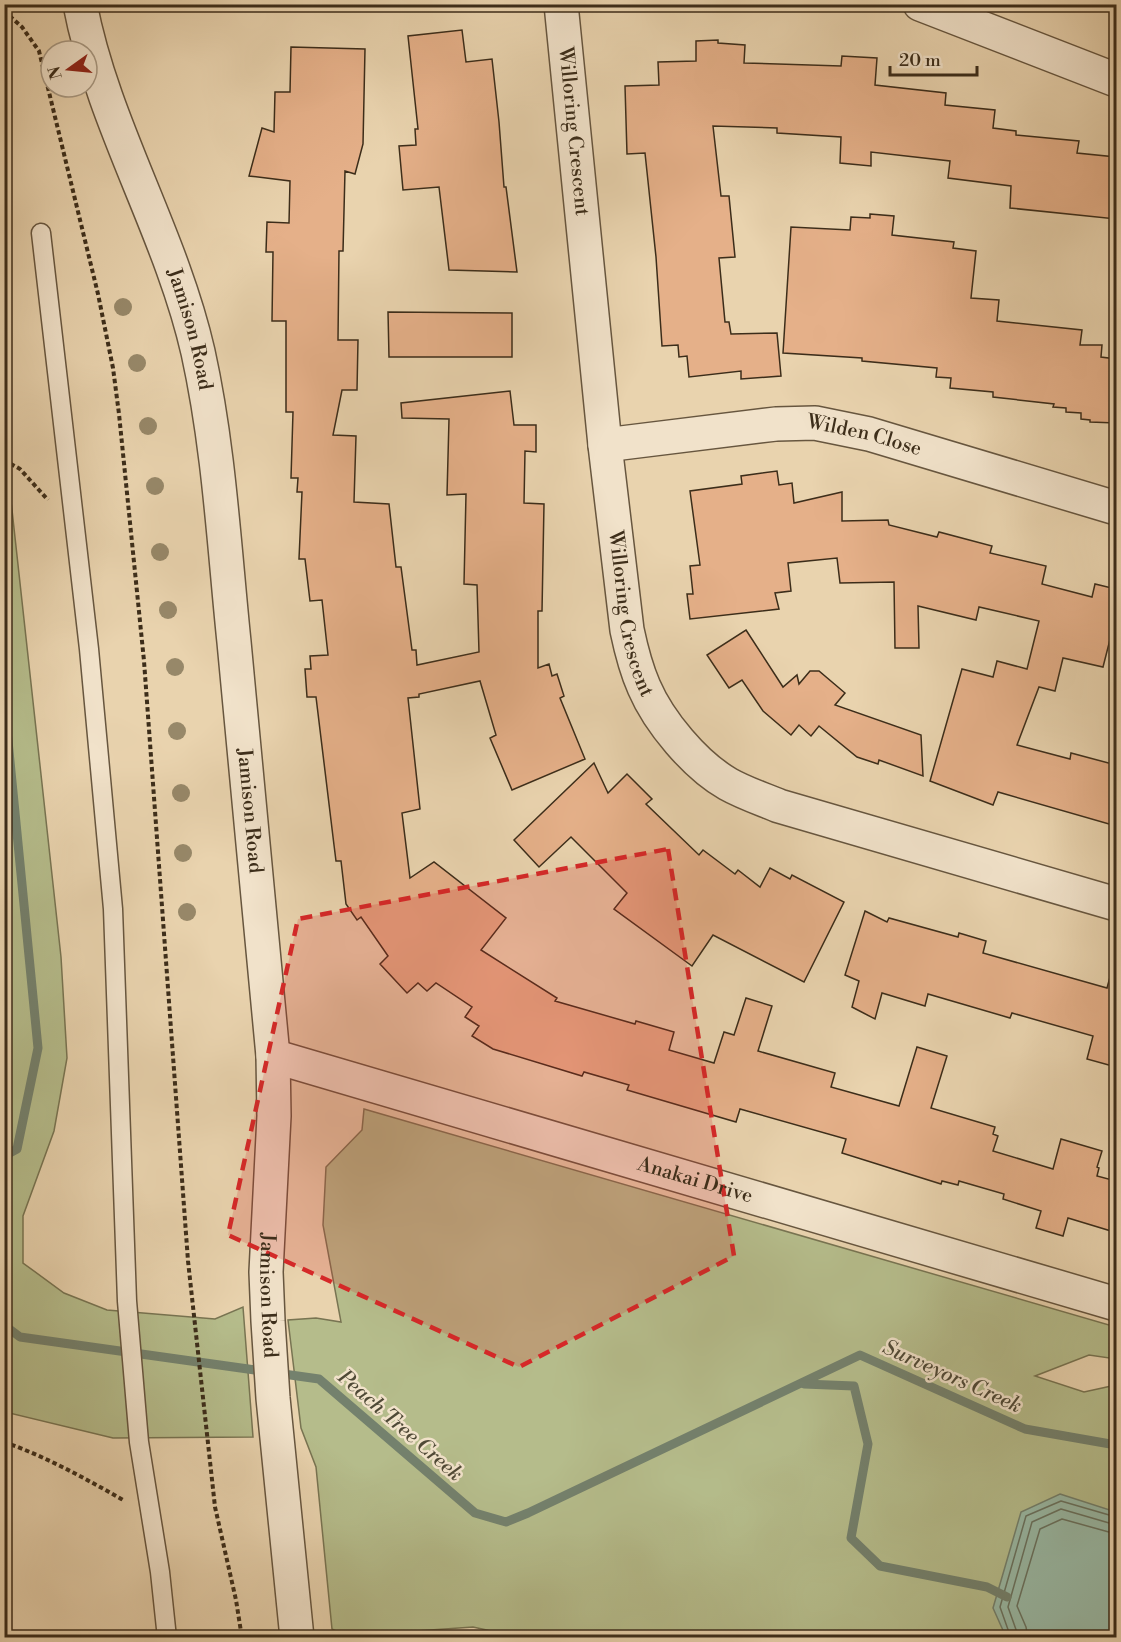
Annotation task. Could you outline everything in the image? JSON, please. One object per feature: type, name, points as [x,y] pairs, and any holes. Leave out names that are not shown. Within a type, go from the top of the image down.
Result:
[{"type":"street","name":"Jamison Road","points":[[80,4],[84,25],[109,102],[179,284],[204,383],[221,512],[273,1056],[274,1116],[266,1272],[267,1321],[297,1638]]},
{"type":"street","name":"Willoring Crescent","points":[[561,4],[605,445],[627,630],[644,688],[659,715],[678,740],[703,765],[726,783],[779,806],[1116,904]]},
{"type":"street","points":[[920,4],[1116,80]]},
{"type":"street","name":"Wilden Close","points":[[605,445],[776,424],[815,423],[869,434],[1116,508]]},
{"type":"street","name":"Anakai Drive","points":[[273,1056],[1116,1304]]},
{"type":"lane","points":[[40,233],[89,649],[112,909],[127,1301],[139,1442],[152,1515],[167,1638]]},
{"type":"path","points":[[4,11],[22,27],[39,51],[98,294],[113,368],[144,661],[188,1261],[215,1507],[242,1638]]},
{"type":"path","points":[[4,460],[20,469],[75,530]]},
{"type":"path","points":[[4,1442],[23,1448],[74,1473],[152,1515]]},
{"type":"highlighted area","points":[[668,849],[734,1256],[519,1367],[228,1235],[298,919]]},
{"type":"shaded area","points":[[4,437],[61,957],[67,1058],[54,1131],[23,1216],[23,1263],[64,1293],[107,1310],[215,1319],[243,1307],[253,1437],[113,1438],[5,1412]]},
{"type":"shaded area","points":[[364,1109],[1116,1327],[1116,1359],[1089,1355],[1035,1376],[1084,1392],[1116,1385],[1116,1637],[624,1638],[616,1633],[617,1637],[523,1638],[473,1627],[345,1636],[332,1629],[316,1467],[301,1428],[288,1320],[316,1318],[341,1322],[323,1225],[326,1167],[362,1130]]},
{"type":"water","points":[[1060,1494],[1116,1512],[1116,1637],[1006,1637],[993,1608],[1021,1512]]},
{"type":"building","points":[[462,30],[466,62],[492,59],[504,187],[506,187],[517,272],[449,270],[439,187],[403,190],[399,146],[416,145],[415,129],[418,129],[408,36]]},
{"type":"building","points":[[718,40],[718,43],[745,45],[744,63],[841,66],[842,56],[877,58],[875,85],[946,93],[945,105],[995,110],[993,128],[1016,131],[1016,135],[1079,141],[1077,153],[1116,157],[1116,219],[1010,208],[1011,186],[948,178],[950,161],[871,152],[871,166],[840,163],[841,137],[777,133],[777,128],[713,126],[721,196],[729,196],[735,257],[719,258],[725,322],[729,322],[731,334],[777,333],[781,376],[741,379],[741,371],[689,377],[687,356],[679,357],[678,345],[662,346],[656,257],[645,153],[627,154],[625,86],[659,85],[658,62],[696,61],[696,41]]},
{"type":"building","points":[[291,47],[365,49],[363,144],[355,174],[345,171],[343,251],[339,251],[338,340],[358,340],[357,390],[342,390],[333,435],[356,436],[354,502],[389,504],[396,567],[401,567],[412,650],[416,650],[417,665],[479,652],[477,585],[464,584],[466,494],[447,495],[449,419],[402,418],[401,403],[510,391],[514,425],[536,425],[536,452],[525,451],[524,503],[544,504],[542,611],[538,611],[538,668],[549,664],[552,676],[557,674],[564,696],[560,698],[585,759],[512,790],[490,738],[496,735],[480,681],[408,698],[420,809],[402,813],[410,878],[434,862],[506,918],[481,950],[557,998],[555,1001],[635,1024],[636,1021],[674,1032],[669,1050],[714,1063],[724,1032],[734,1035],[746,998],[772,1006],[758,1051],[835,1073],[831,1087],[899,1106],[917,1047],[947,1056],[931,1108],[995,1127],[993,1134],[998,1136],[993,1151],[1053,1169],[1061,1139],[1102,1151],[1097,1176],[1116,1181],[1116,1213],[1111,1231],[1068,1218],[1063,1236],[1036,1228],[1041,1211],[1003,1199],[1004,1194],[959,1181],[958,1185],[942,1181],[941,1184],[842,1153],[846,1139],[740,1109],[736,1122],[627,1090],[629,1085],[584,1072],[582,1076],[493,1049],[472,1036],[479,1026],[465,1017],[472,1007],[436,983],[427,991],[418,983],[407,993],[380,964],[388,956],[361,917],[357,920],[346,904],[341,861],[336,861],[316,697],[307,697],[305,669],[311,669],[310,656],[328,655],[322,600],[310,601],[305,559],[299,559],[302,492],[297,492],[298,478],[291,478],[293,412],[286,412],[286,321],[272,321],[273,252],[266,252],[267,222],[289,223],[290,181],[249,176],[262,128],[274,132],[275,92],[290,92]]},
{"type":"building","points":[[870,214],[894,216],[892,235],[954,242],[953,248],[976,251],[971,298],[999,300],[997,321],[1082,330],[1080,345],[1102,345],[1101,357],[1116,359],[1116,423],[1090,422],[1090,420],[1081,419],[1081,413],[1066,412],[1066,408],[1053,407],[1054,404],[993,397],[993,392],[950,388],[951,378],[936,377],[937,368],[862,361],[862,358],[783,353],[791,227],[850,230],[851,217],[870,218]]},
{"type":"building","points":[[388,312],[512,313],[512,357],[389,357]]},
{"type":"building","points":[[777,471],[779,485],[792,483],[794,503],[842,492],[842,521],[888,520],[889,525],[937,537],[939,532],[992,546],[990,553],[1046,566],[1042,584],[1092,597],[1095,584],[1116,589],[1116,616],[1103,667],[1063,658],[1055,691],[1039,687],[1017,745],[1070,759],[1071,753],[1116,765],[1116,826],[998,792],[993,805],[930,781],[962,669],[993,677],[997,661],[1027,669],[1039,621],[979,607],[976,620],[918,606],[919,648],[895,648],[894,582],[840,583],[837,558],[788,563],[791,591],[775,593],[779,609],[690,619],[687,594],[693,594],[690,566],[700,565],[690,491],[742,484],[741,476]]},
{"type":"building","points":[[746,630],[783,687],[797,675],[799,684],[810,671],[819,671],[845,693],[835,705],[921,735],[923,776],[879,760],[878,764],[857,757],[819,726],[811,736],[799,725],[791,735],[763,711],[742,680],[729,688],[707,655]]},
{"type":"building","points":[[594,763],[608,793],[627,774],[652,799],[646,804],[699,855],[703,850],[735,874],[738,870],[760,887],[770,868],[790,879],[792,875],[844,902],[804,982],[713,935],[692,966],[614,909],[627,893],[571,837],[539,867],[514,840]]},
{"type":"building","points":[[865,911],[887,922],[889,918],[958,937],[959,933],[986,941],[983,953],[1107,988],[1110,977],[1116,978],[1116,1067],[1087,1059],[1093,1036],[1012,1013],[1010,1018],[928,994],[925,1006],[882,993],[875,1019],[852,1007],[859,981],[845,975]]},
{"type":"waterway","points":[[4,700],[38,1048],[17,1149],[4,1156]]},
{"type":"waterway","name":"Peach Tree Creek","points":[[4,1325],[20,1337],[319,1379],[475,1513],[506,1522],[860,1355],[1025,1429],[1116,1445]]},
{"type":"waterway","name":"Peach Tree Creek","points":[[804,1384],[854,1386],[868,1444],[851,1538],[880,1566],[987,1587],[1007,1597]]},
{"type":"water label","name":"Surveyors Creek","points":[[952,1377]]}]
